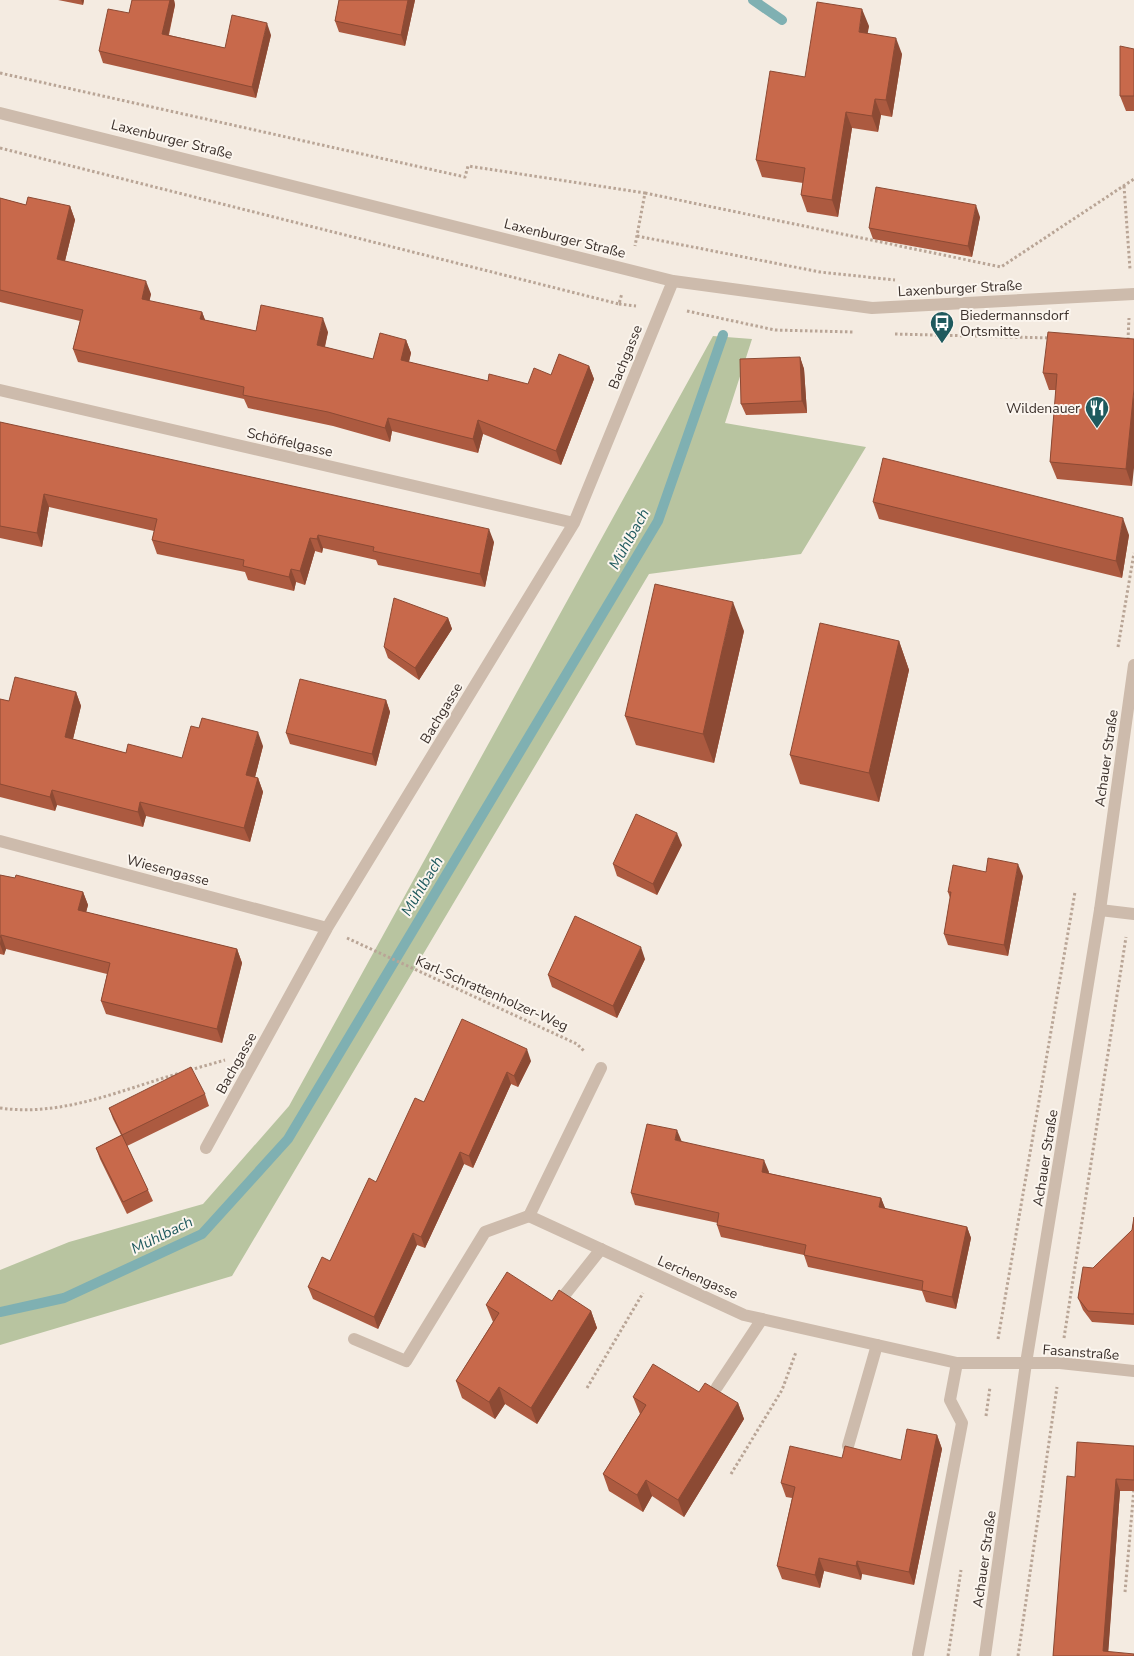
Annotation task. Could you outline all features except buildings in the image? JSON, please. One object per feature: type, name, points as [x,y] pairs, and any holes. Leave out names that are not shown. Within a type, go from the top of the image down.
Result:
[{"type":"street","name":"Laxenburger Straße","points":[[0,113],[673,280],[872,308],[1132,294]]},
{"type":"street","name":"Bachgasse","points":[[206,1148],[327,928],[574,523],[673,280]]},
{"type":"street","name":"Schöffelgasse","points":[[0,390],[574,523]]},
{"type":"street","name":"Achauer Straße","points":[[985,1656],[1026,1363],[1100,910],[1134,665]]},
{"type":"street","name":"Wiesengasse","points":[[0,841],[327,928]]},
{"type":"street","points":[[1100,910],[1132,914]]},
{"type":"street","points":[[354,1339],[406,1361],[486,1232],[529,1216],[601,1068]]},
{"type":"street","name":"Lerchengasse","points":[[529,1216],[744,1314],[957,1363],[994,1365],[1026,1363]]},
{"type":"street","points":[[563,1296],[601,1249]]},
{"type":"street","points":[[717,1387],[762,1319]]},
{"type":"street","points":[[848,1446],[876,1345]]},
{"type":"street","points":[[918,1654],[962,1424],[950,1400],[957,1363]]},
{"type":"street","name":"Fasanstraße","points":[[1026,1363],[1060,1363],[1134,1371]]},
{"type":"path","points":[[0,73],[465,177],[468,166],[645,193],[1001,267],[1134,179]]},
{"type":"path","points":[[0,148],[619,304],[637,236],[645,193]]},
{"type":"path","points":[[1120,271],[1130,271],[1124,186]]},
{"type":"path","points":[[637,236],[820,272],[904,280]]},
{"type":"path","points":[[1128,236],[1134,238]]},
{"type":"path","points":[[1128,340],[1132,294]]},
{"type":"path","points":[[1116,657],[1134,553]]},
{"type":"path","points":[[984,1423],[1077,884]]},
{"type":"path","points":[[1018,1656],[1060,1363],[1132,914]]},
{"type":"path","name":"Karl-Schrattenholzer-Weg","points":[[367,948],[577,1044],[601,1068]]},
{"type":"path","points":[[0,1108],[18,1111],[82,1104],[260,1051]]},
{"type":"path","points":[[587,1388],[655,1274]]},
{"type":"path","points":[[731,1474],[782,1390],[804,1329]]},
{"type":"path","points":[[1125,1592],[1134,1488]]},
{"type":"path","points":[[948,1656],[962,1569]]},
{"type":"green space","points":[[713,336],[752,339],[725,423],[866,447],[801,554],[649,574],[232,1276],[0,1345],[0,1270],[69,1242],[203,1204],[289,1106]]},
{"type":"waterway","name":"Mühlbach","points":[[753,0],[782,20]]},
{"type":"waterway","name":"Mühlbach","points":[[0,1312],[64,1298],[202,1234],[288,1139],[658,521],[723,335]]},
{"type":"place","name":"Biedermannsdorf Ortsmitte","points":[[942,344]]},
{"type":"place","name":"Wildenauer","points":[[1097,429]]}]
